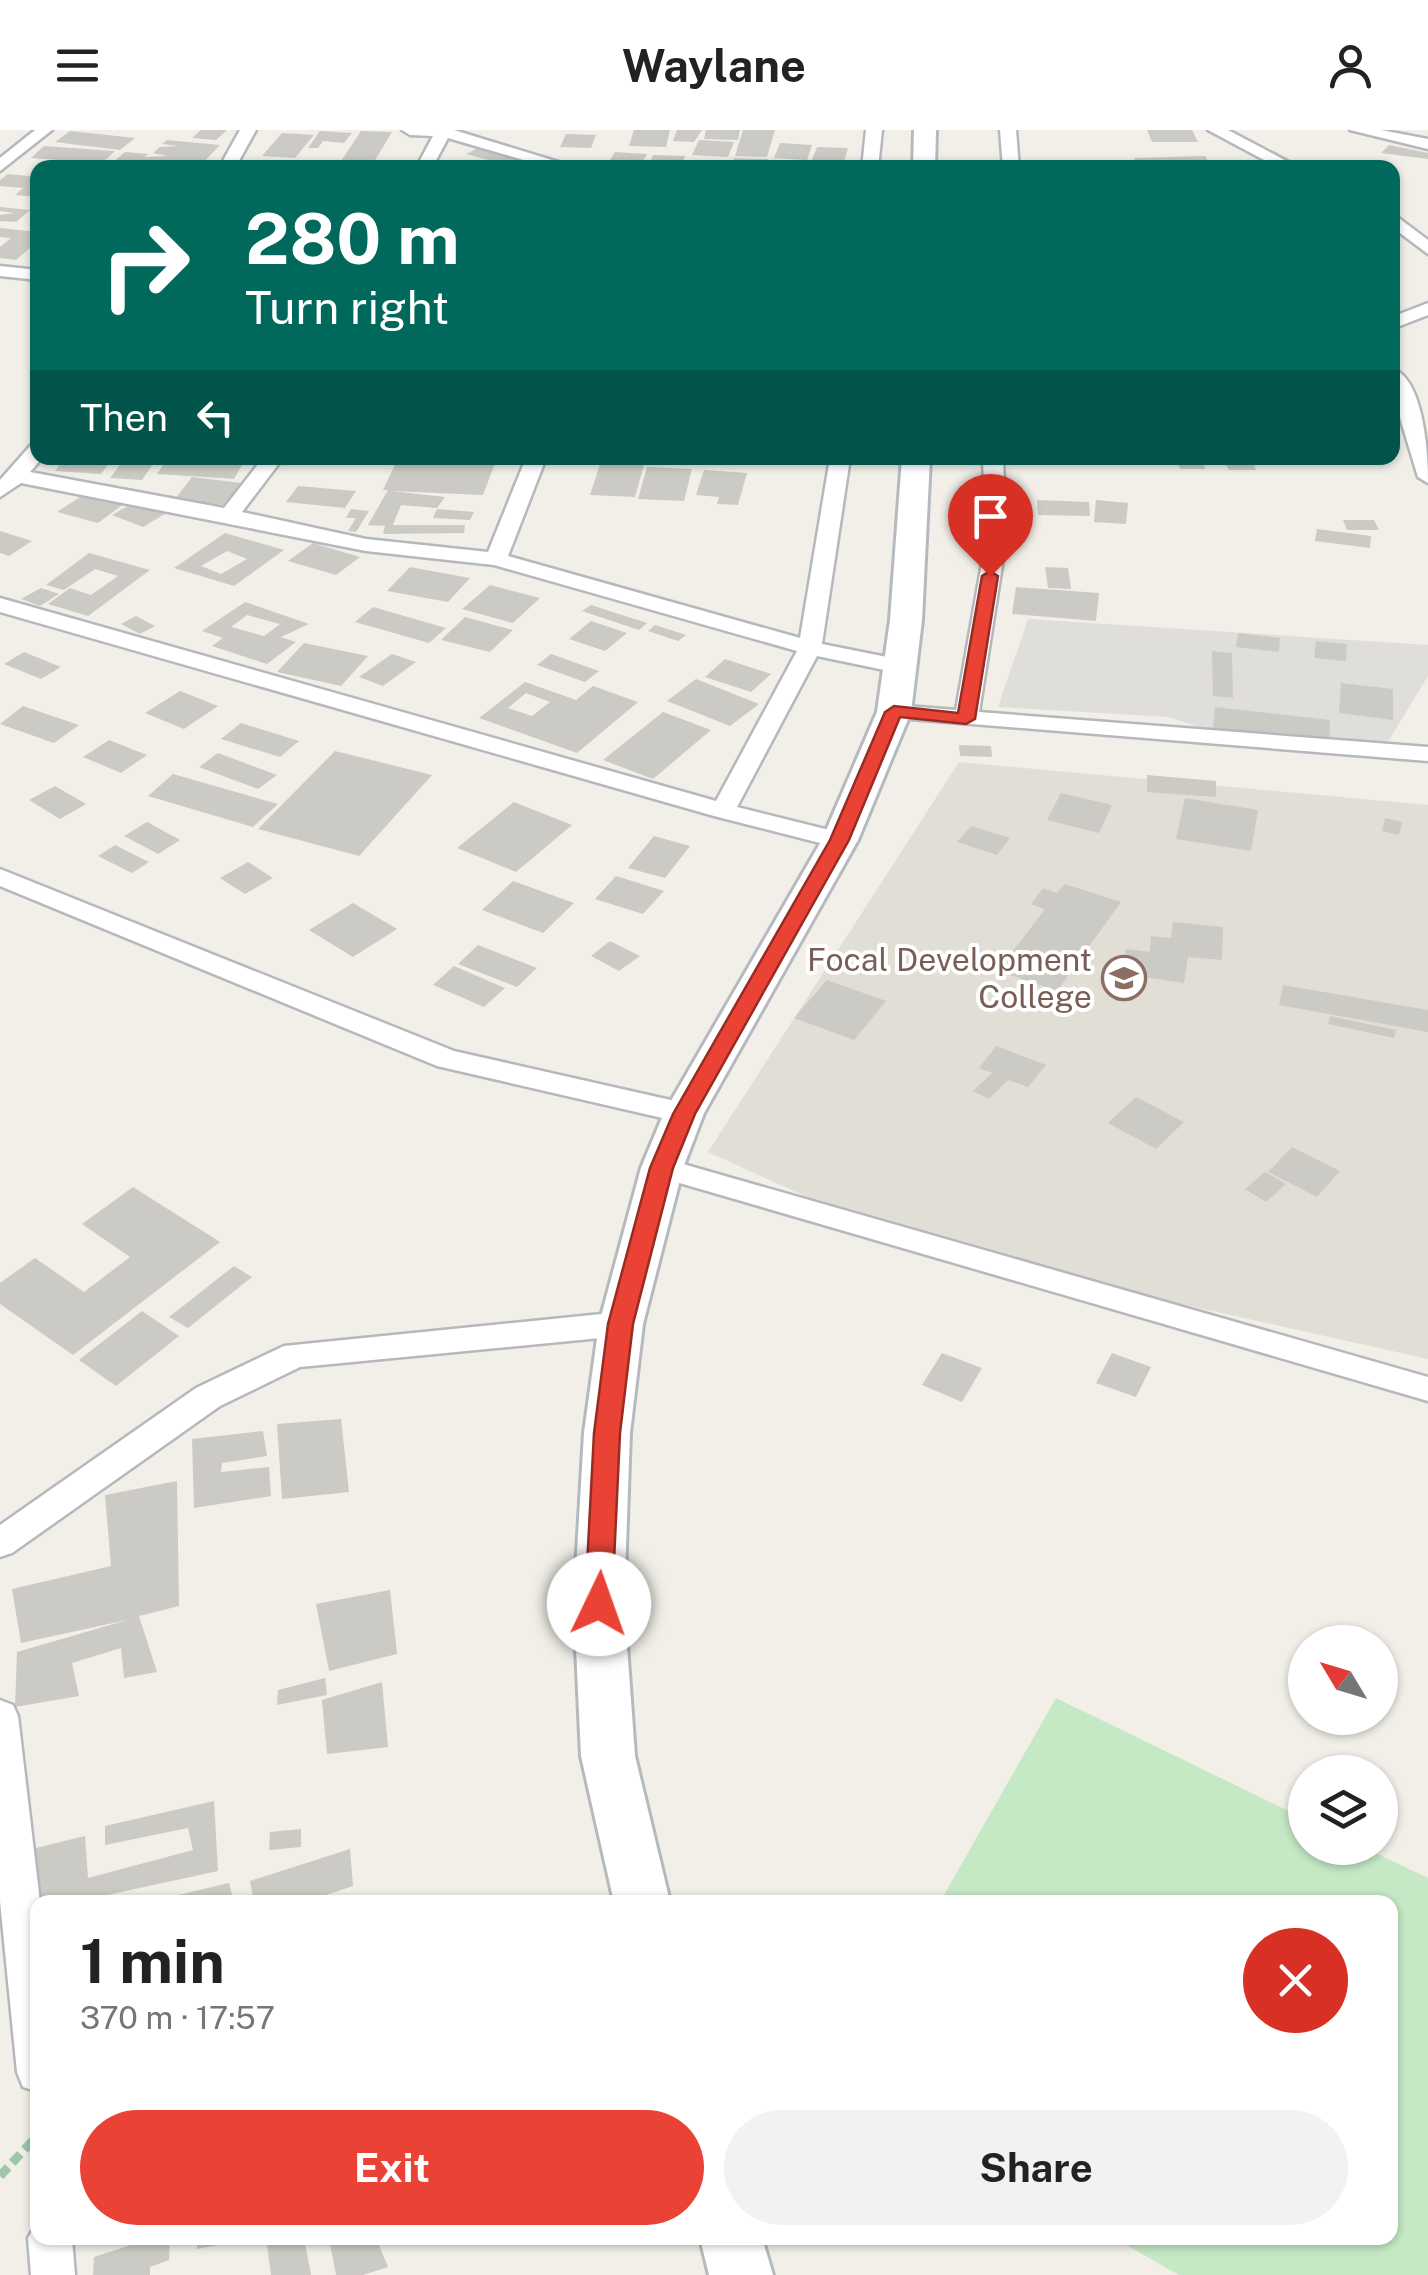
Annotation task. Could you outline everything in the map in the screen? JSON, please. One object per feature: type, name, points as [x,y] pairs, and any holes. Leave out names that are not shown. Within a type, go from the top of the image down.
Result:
[{"type":"main road","points":[[924,130],[924,160]]},
{"type":"main road","points":[[640,1895],[608,1756],[599,1604],[607,1433],[620,1324],[662,1168],[684,1114],[840,840],[894,712],[914,521],[916,465]]},
{"type":"main road","points":[[733,2245],[741,2275]]},
{"type":"street","points":[[0,166],[44,130]]},
{"type":"street","points":[[231,160],[248,130]]},
{"type":"street","points":[[410,130],[444,131],[543,160]]},
{"type":"street","points":[[871,160],[874,130]]},
{"type":"street","points":[[1008,130],[1010,160]]},
{"type":"street","points":[[1216,130],[1276,160]]},
{"type":"street","points":[[1358,130],[1428,144]]},
{"type":"street","points":[[428,160],[444,131]]},
{"type":"street","points":[[1400,216],[1428,220]]},
{"type":"street","points":[[1400,223],[1428,249]]},
{"type":"street","points":[[0,272],[30,274]]},
{"type":"street","points":[[1400,320],[1428,308]]},
{"type":"street","points":[[1400,383],[1428,476]]},
{"type":"street","points":[[8,483],[30,458]]},
{"type":"street","points":[[229,515],[268,465]]},
{"type":"street","points":[[496,559],[533,465]]},
{"type":"street","points":[[722,810],[810,648],[839,465]]},
{"type":"street","points":[[966,719],[996,540],[993,465]]},
{"type":"street","points":[[8,483],[229,515],[366,545],[496,559],[810,648],[899,666]]},
{"type":"street","points":[[0,605],[840,840]]},
{"type":"street","points":[[894,712],[1428,754]]},
{"type":"street","points":[[0,877],[446,1059],[684,1114]]},
{"type":"street","points":[[662,1168],[1428,1389]]},
{"type":"street","points":[[0,1543],[208,1397],[295,1355],[620,1324]]},
{"type":"street","points":[[0,1716],[30,1997]]},
{"type":"street","points":[[51,2245],[53,2275]]},
{"type":"path","points":[[0,2176],[30,2144]]},
{"type":"shaded area","points":[[1028,619],[1428,645],[1428,676],[1389,740],[1364,747],[1224,735],[1168,717],[998,707]]},
{"type":"shaded area","name":"Focal Development College","points":[[959,762],[1428,805],[1428,1359],[1128,1292],[820,1203],[708,1152]]},
{"type":"green space","points":[[1056,1698],[1288,1811],[1288,1865],[1398,1864],[1428,1878],[1428,2275],[1179,2275],[1126,2245],[1398,2245],[1398,1895],[944,1895]]},
{"type":"building","points":[[201,130],[227,130],[216,140],[192,138]]},
{"type":"building","points":[[634,130],[670,130],[666,147],[629,146]]},
{"type":"building","points":[[677,130],[702,130],[694,142],[673,141]]},
{"type":"building","points":[[706,130],[740,130],[738,140],[704,139]]},
{"type":"building","points":[[743,130],[775,130],[767,157],[735,156]]},
{"type":"building","points":[[1147,130],[1192,130],[1198,142],[1152,142]]},
{"type":"building","points":[[70,131],[135,138],[120,150],[55,142]]},
{"type":"building","points":[[320,131],[352,133],[344,143],[323,141],[318,148],[308,148]]},
{"type":"building","points":[[361,131],[392,132],[375,160],[342,160]]},
{"type":"building","points":[[282,133],[314,135],[295,158],[262,156]]},
{"type":"building","points":[[566,134],[596,135],[591,148],[560,147]]},
{"type":"building","points":[[167,140],[220,145],[206,160],[116,160],[125,152],[148,154],[144,157],[168,156],[153,153],[160,147],[178,146],[162,144]]},
{"type":"building","points":[[699,140],[734,142],[728,157],[692,155]]},
{"type":"building","points":[[780,143],[812,145],[807,160],[774,158]]},
{"type":"building","points":[[1389,145],[1428,153],[1428,159],[1381,153]]},
{"type":"building","points":[[44,146],[115,151],[105,160],[31,158]]},
{"type":"building","points":[[482,146],[530,160],[489,160],[466,154]]},
{"type":"building","points":[[817,147],[848,148],[845,160],[812,160]]},
{"type":"building","points":[[615,152],[647,154],[644,160],[610,160]]},
{"type":"building","points":[[653,155],[685,156],[684,160],[651,160]]},
{"type":"building","points":[[1205,156],[1207,160],[1135,160]]},
{"type":"building","points":[[8,174],[30,176],[30,196],[15,195],[23,188],[0,186],[0,180]]},
{"type":"building","points":[[0,207],[30,210],[16,222],[0,221],[0,215],[14,213],[0,211]]},
{"type":"building","points":[[0,228],[30,231],[30,248],[16,260],[0,258],[0,247],[11,238],[0,237]]},
{"type":"building","points":[[60,465],[108,465],[101,474],[55,471]]},
{"type":"building","points":[[120,465],[152,465],[142,480],[110,478]]},
{"type":"building","points":[[163,465],[242,465],[234,479],[157,474]]},
{"type":"building","points":[[395,465],[494,465],[483,495],[391,491],[445,497],[437,508],[401,505],[393,525],[465,525],[464,533],[383,534],[385,526],[368,525],[388,490],[383,490]]},
{"type":"building","points":[[600,465],[644,465],[635,497],[590,495]]},
{"type":"building","points":[[1178,465],[1204,465],[1205,469],[1180,469]]},
{"type":"building","points":[[1226,465],[1254,465],[1256,470],[1229,470]]},
{"type":"building","points":[[647,467],[692,469],[684,501],[638,499]]},
{"type":"building","points":[[704,470],[747,473],[738,505],[717,504],[719,497],[696,495]]},
{"type":"building","points":[[192,477],[242,483],[225,505],[175,499]]},
{"type":"building","points":[[298,486],[356,491],[345,508],[286,502]]},
{"type":"building","points":[[86,493],[125,503],[98,523],[57,512]]},
{"type":"building","points":[[1037,500],[1089,502],[1090,516],[1038,515]]},
{"type":"building","points":[[1096,500],[1128,503],[1126,524],[1094,522]]},
{"type":"building","points":[[137,501],[168,512],[143,527],[112,515]]},
{"type":"building","points":[[351,509],[369,511],[356,532],[348,531],[356,518],[346,518]]},
{"type":"building","points":[[437,509],[474,512],[470,520],[433,518]]},
{"type":"building","points":[[1343,520],[1374,520],[1379,530],[1347,530]]},
{"type":"building","points":[[1317,529],[1371,536],[1370,548],[1315,541]]},
{"type":"building","points":[[0,531],[32,541],[9,556],[0,553]]},
{"type":"building","points":[[225,533],[284,550],[234,586],[174,568]],"holes":[[[227,551],[247,559],[221,574],[201,566]]]},
{"type":"building","points":[[313,543],[360,557],[336,575],[288,561]]},
{"type":"building","points":[[89,553],[150,570],[88,616],[48,604],[70,588],[91,595],[118,576],[95,569],[64,590],[46,585]]},
{"type":"building","points":[[410,567],[470,578],[448,602],[387,591]]},
{"type":"building","points":[[1045,567],[1068,568],[1071,589],[1048,588]]},
{"type":"building","points":[[490,585],[540,598],[513,623],[462,609]]},
{"type":"building","points":[[1016,587],[1099,593],[1096,621],[1012,614]]},
{"type":"building","points":[[41,588],[59,594],[40,606],[21,599]]},
{"type":"building","points":[[245,602],[309,624],[281,637],[296,642],[267,664],[212,646],[223,638],[202,631]],"holes":[[[247,615],[280,624],[264,636],[231,627]]]},
{"type":"building","points":[[591,605],[647,623],[639,630],[582,611]]},
{"type":"building","points":[[373,607],[446,628],[429,643],[355,622]]},
{"type":"building","points":[[136,616],[155,626],[140,634],[121,624]]},
{"type":"building","points":[[465,617],[513,630],[490,652],[441,640]]},
{"type":"building","points":[[591,621],[627,633],[605,651],[569,639]]},
{"type":"building","points":[[655,625],[686,635],[678,641],[648,631]]},
{"type":"building","points":[[1238,633],[1280,638],[1279,652],[1236,647]]},
{"type":"building","points":[[1316,641],[1347,644],[1346,661],[1314,658]]},
{"type":"building","points":[[304,643],[368,656],[341,686],[277,672]]},
{"type":"building","points":[[1212,651],[1232,653],[1233,698],[1213,696]]},
{"type":"building","points":[[24,652],[61,667],[41,679],[4,664]]},
{"type":"building","points":[[392,654],[416,662],[383,686],[359,677]]},
{"type":"building","points":[[551,654],[599,671],[585,682],[537,665]]},
{"type":"building","points":[[725,659],[771,674],[751,692],[705,677]]},
{"type":"building","points":[[696,679],[759,704],[730,726],[667,701]]},
{"type":"building","points":[[525,682],[576,700],[593,686],[638,702],[577,753],[479,718]],"holes":[[[526,693],[550,702],[532,716],[508,708]]]},
{"type":"building","points":[[1341,683],[1393,689],[1393,720],[1339,713]]},
{"type":"building","points":[[180,691],[218,706],[184,729],[145,713]]},
{"type":"building","points":[[23,706],[79,725],[54,743],[0,724]]},
{"type":"building","points":[[1215,707],[1330,720],[1329,742],[1213,728]]},
{"type":"building","points":[[663,712],[711,730],[653,779],[603,760]]},
{"type":"building","points":[[241,723],[299,741],[280,757],[221,739]]},
{"type":"building","points":[[109,740],[147,755],[121,773],[83,757]]},
{"type":"building","points":[[959,745],[991,746],[992,757],[960,756]]},
{"type":"building","points":[[335,751],[432,775],[359,856],[258,829]]},
{"type":"building","points":[[218,753],[277,775],[258,789],[199,767]]},
{"type":"building","points":[[173,774],[278,804],[253,827],[148,796]]},
{"type":"building","points":[[1147,775],[1216,781],[1216,797],[1147,792]]},
{"type":"building","points":[[55,786],[86,804],[60,819],[29,800]]},
{"type":"building","points":[[1061,793],[1112,805],[1099,833],[1047,820]]},
{"type":"building","points":[[1185,798],[1258,810],[1251,851],[1176,839]]},
{"type":"building","points":[[514,802],[572,825],[516,872],[457,848]]},
{"type":"building","points":[[1385,818],[1402,822],[1399,835],[1382,831]]},
{"type":"building","points":[[147,822],[180,840],[158,854],[124,836]]},
{"type":"building","points":[[971,826],[1010,838],[997,855],[957,842]]},
{"type":"building","points":[[654,836],[690,846],[665,878],[628,868]]},
{"type":"building","points":[[115,845],[149,862],[132,873],[98,856]]},
{"type":"building","points":[[248,862],[273,878],[245,894],[220,878]]},
{"type":"building","points":[[616,876],[664,891],[643,914],[595,899]]},
{"type":"building","points":[[513,881],[574,903],[543,933],[482,910]]},
{"type":"building","points":[[1065,884],[1121,902],[1057,991],[998,971],[1045,909],[1031,904],[1043,888],[1057,893]]},
{"type":"building","points":[[353,903],[397,929],[353,957],[309,930]]},
{"type":"building","points":[[1173,922],[1223,927],[1222,960],[1188,957],[1184,983],[1122,974],[1126,949],[1150,952],[1151,936],[1171,938]]},
{"type":"building","points":[[610,941],[640,956],[619,971],[591,956]]},
{"type":"building","points":[[478,945],[537,968],[517,987],[458,964]]},
{"type":"building","points":[[454,966],[505,988],[484,1007],[433,985]]},
{"type":"building","points":[[827,980],[886,1001],[854,1040],[794,1018]]},
{"type":"building","points":[[1283,985],[1428,1010],[1428,1032],[1279,1005]]},
{"type":"building","points":[[1330,1016],[1396,1030],[1394,1038],[1328,1024]]},
{"type":"building","points":[[996,1046],[1046,1065],[1028,1087],[1008,1080],[989,1099],[973,1091],[992,1073],[979,1068]]},
{"type":"building","points":[[1136,1097],[1184,1122],[1156,1149],[1108,1123]]},
{"type":"building","points":[[1292,1147],[1340,1171],[1317,1197],[1268,1172]]},
{"type":"building","points":[[1265,1172],[1286,1184],[1266,1202],[1245,1189]]},
{"type":"building","points":[[133,1187],[220,1242],[73,1355],[0,1304],[0,1283],[35,1258],[84,1292],[130,1257],[82,1224]]},
{"type":"building","points":[[234,1266],[252,1277],[188,1328],[169,1317]]},
{"type":"building","points":[[142,1311],[179,1336],[116,1386],[79,1360]]},
{"type":"building","points":[[942,1353],[982,1368],[962,1402],[922,1385]]},
{"type":"building","points":[[1112,1353],[1151,1367],[1136,1397],[1096,1383]]},
{"type":"building","points":[[341,1419],[349,1492],[282,1499],[277,1424]]},
{"type":"building","points":[[263,1431],[267,1456],[222,1463],[221,1472],[269,1467],[271,1496],[194,1508],[192,1439]]},
{"type":"building","points":[[177,1481],[179,1606],[139,1616],[157,1672],[124,1678],[121,1648],[72,1663],[79,1696],[15,1707],[17,1652],[127,1620],[21,1643],[12,1589],[111,1566],[105,1495]]},
{"type":"building","points":[[390,1590],[397,1654],[329,1671],[316,1604]]},
{"type":"building","points":[[325,1678],[327,1695],[277,1705],[278,1690]]},
{"type":"building","points":[[382,1682],[388,1747],[327,1754],[322,1700]]},
{"type":"building","points":[[214,1801],[218,1871],[107,1895],[38,1895],[36,1848],[85,1836],[88,1878],[193,1850],[188,1828],[105,1845],[105,1826]]},
{"type":"building","points":[[301,1829],[301,1847],[269,1850],[270,1832]]},
{"type":"building","points":[[350,1849],[353,1886],[326,1895],[253,1895],[250,1881]]},
{"type":"building","points":[[229,1883],[232,1895],[178,1895]]},
{"type":"building","points":[[131,2245],[170,2245],[169,2260],[150,2267],[150,2275],[93,2275],[94,2257]]},
{"type":"building","points":[[267,2245],[305,2245],[311,2275],[271,2275]]},
{"type":"building","points":[[330,2245],[379,2245],[388,2267],[363,2275],[336,2275]]},
{"type":"place","name":"Focal Development College","points":[[1124,978]]},
{"type":"route","points":[[599,1604],[607,1433],[620,1324],[662,1168],[684,1114],[840,840],[894,712],[966,719],[990,576]]}]
